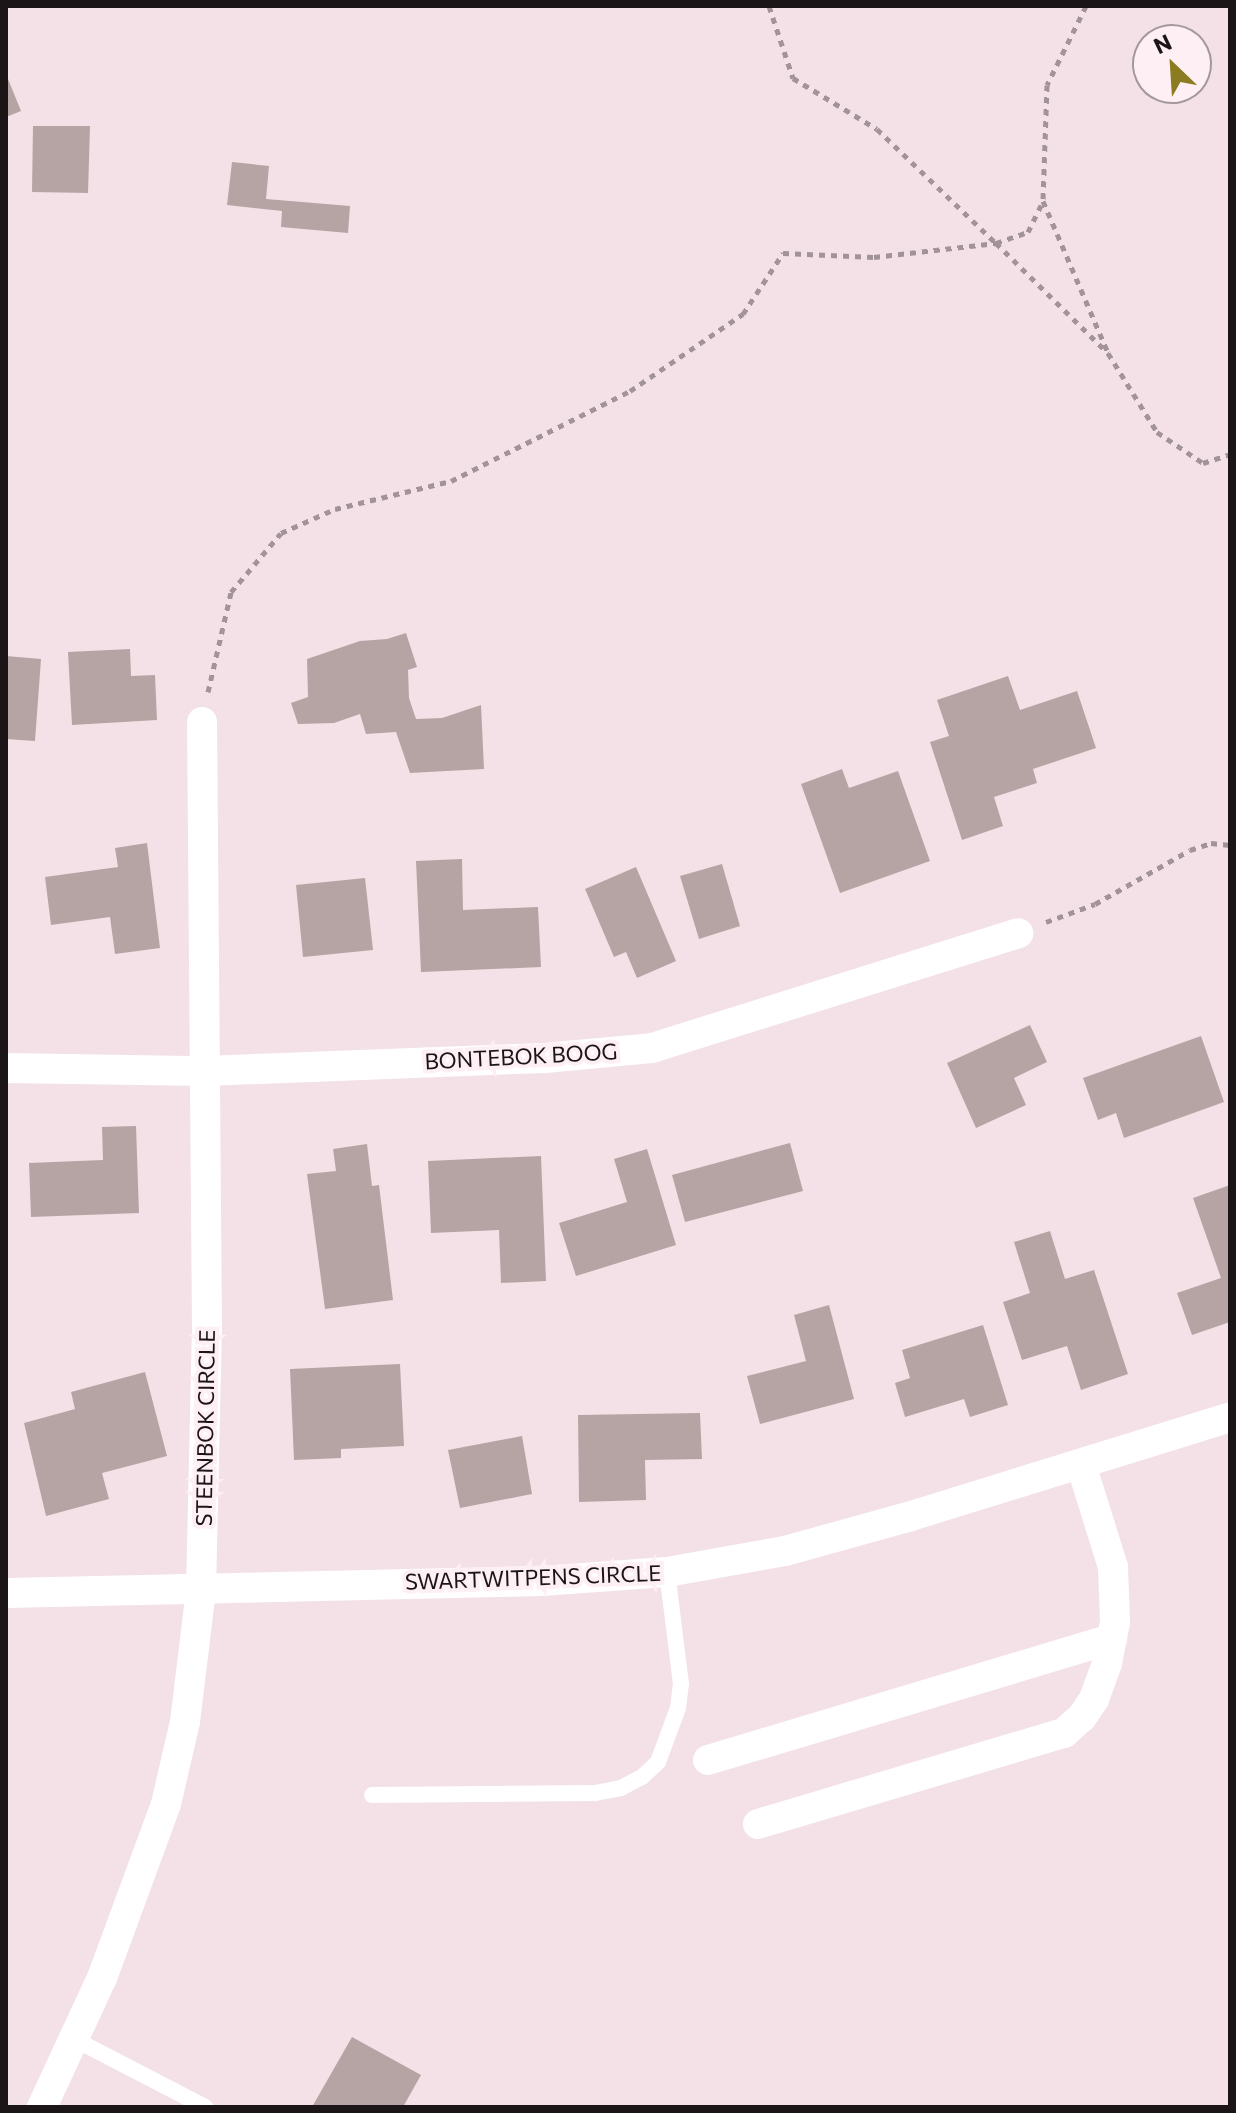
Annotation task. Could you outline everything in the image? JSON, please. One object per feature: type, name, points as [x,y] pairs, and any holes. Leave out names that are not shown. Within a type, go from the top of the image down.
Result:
[{"type":"street","name":"STEENBOK CIRCLE","points":[[42,2107],[125,1921],[166,1804],[185,1722],[201,1590],[207,1328],[202,722]]},
{"type":"street","name":"BONTEBOK BOOG","points":[[6,1068],[205,1071],[545,1058],[652,1048],[1018,933]]},
{"type":"street","name":"SWARTWITPENS CIRCLE","points":[[6,1593],[541,1581],[667,1572],[785,1551],[1230,1417]]},
{"type":"street","points":[[758,1824],[1064,1733],[1094,1699],[1107,1663],[1115,1622],[1113,1567],[1081,1464]]},
{"type":"street","points":[[708,1760],[1112,1639]]},
{"type":"lane","points":[[372,1795],[595,1793],[621,1788],[642,1777],[658,1762],[678,1708],[681,1684],[667,1572]]},
{"type":"lane","points":[[74,2039],[205,2107]]},
{"type":"path","points":[[769,6],[793,78],[877,129],[1108,353]]},
{"type":"path","points":[[202,722],[231,592],[281,533],[335,509],[451,481],[630,391],[743,314],[783,253],[874,257],[996,243],[1028,232],[1043,201],[1047,85],[1086,6]]},
{"type":"path","points":[[1043,201],[1108,353],[1157,432],[1203,463],[1230,454]]},
{"type":"path","points":[[1018,933],[1095,904],[1190,850],[1211,843],[1230,845]]},
{"type":"building","points":[[6,74],[21,111],[6,117]]},
{"type":"building","points":[[33,126],[90,126],[88,193],[32,192]]},
{"type":"building","points":[[232,162],[269,166],[266,199],[350,206],[348,233],[281,227],[282,211],[227,205]]},
{"type":"building","points":[[406,633],[417,667],[408,670],[409,698],[416,719],[442,718],[481,705],[484,769],[410,773],[396,732],[366,734],[360,714],[334,723],[298,724],[291,703],[308,697],[307,659],[360,641],[387,639]]},
{"type":"building","points":[[130,649],[131,676],[155,675],[157,720],[72,725],[68,652]]},
{"type":"building","points":[[6,656],[41,659],[35,741],[6,739]]},
{"type":"building","points":[[1008,676],[1020,710],[1077,691],[1096,748],[1033,769],[1037,783],[994,797],[1003,826],[962,840],[930,742],[949,736],[937,700]]},
{"type":"building","points":[[842,769],[849,788],[898,771],[930,861],[840,893],[801,784]]},
{"type":"building","points":[[147,843],[160,948],[115,954],[110,917],[51,925],[45,877],[118,867],[115,848]]},
{"type":"building","points":[[462,859],[463,910],[538,907],[541,967],[421,972],[416,861]]},
{"type":"building","points":[[722,864],[740,926],[699,939],[680,876]]},
{"type":"building","points":[[636,867],[676,961],[637,978],[626,952],[614,957],[585,889]]},
{"type":"building","points":[[365,878],[373,950],[303,957],[296,885]]},
{"type":"building","points":[[1030,1025],[1047,1062],[1014,1078],[1026,1105],[976,1128],[947,1063]]},
{"type":"building","points":[[1201,1036],[1224,1102],[1124,1138],[1116,1113],[1098,1120],[1083,1078]]},
{"type":"building","points":[[136,1126],[139,1213],[31,1217],[29,1163],[103,1160],[102,1127]]},
{"type":"building","points":[[790,1143],[803,1191],[685,1222],[672,1175]]},
{"type":"building","points":[[367,1144],[372,1186],[379,1185],[393,1300],[325,1309],[307,1174],[336,1171],[333,1149]]},
{"type":"building","points":[[647,1149],[676,1245],[576,1276],[559,1223],[627,1202],[614,1159]]},
{"type":"building","points":[[541,1156],[546,1281],[501,1283],[499,1230],[431,1233],[428,1161]]},
{"type":"building","points":[[1230,1185],[1230,1322],[1192,1335],[1177,1293],[1221,1278],[1193,1198]]},
{"type":"building","points":[[1050,1231],[1065,1279],[1094,1270],[1128,1374],[1081,1390],[1067,1346],[1022,1360],[1003,1302],[1030,1293],[1014,1242]]},
{"type":"building","points":[[829,1305],[854,1399],[760,1424],[747,1376],[806,1361],[794,1315]]},
{"type":"building","points":[[983,1325],[1008,1405],[970,1417],[964,1399],[905,1417],[895,1383],[910,1378],[902,1350]]},
{"type":"building","points":[[400,1364],[404,1446],[341,1449],[341,1458],[294,1460],[290,1369]]},
{"type":"building","points":[[145,1372],[167,1456],[102,1473],[109,1499],[46,1516],[24,1423],[75,1409],[71,1392]]},
{"type":"building","points":[[700,1413],[702,1459],[645,1460],[646,1500],[579,1502],[578,1415]]},
{"type":"building","points":[[522,1436],[532,1494],[460,1508],[448,1450]]},
{"type":"building","points":[[352,2037],[421,2075],[403,2107],[312,2107]]}]
